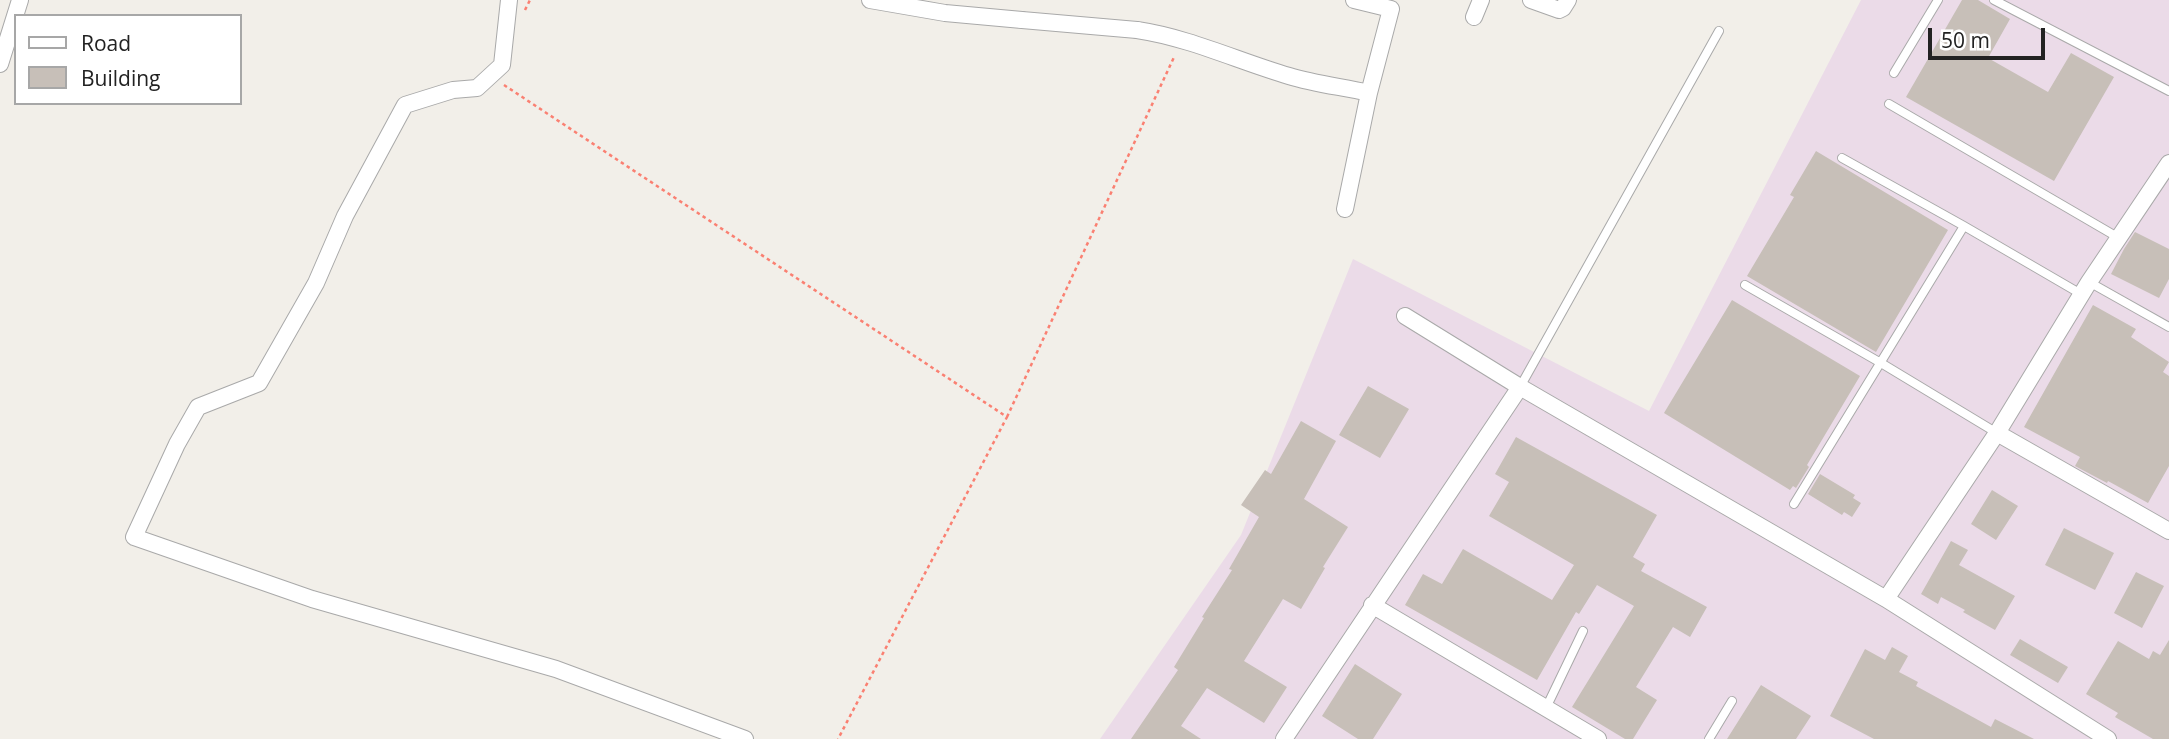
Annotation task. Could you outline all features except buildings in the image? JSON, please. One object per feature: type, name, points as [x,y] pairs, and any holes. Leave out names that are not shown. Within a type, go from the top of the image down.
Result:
[{"type":"street","points":[[509,0],[502,65],[477,88],[453,90],[405,105],[345,216],[316,283],[259,383],[198,407],[177,444],[134,537],[312,599],[556,668],[746,739]]},
{"type":"street","points":[[870,0],[945,13],[1162,33],[1291,77],[1369,93]]},
{"type":"street","points":[[1345,209],[1369,93],[1391,9],[1354,0]]},
{"type":"street","points":[[1474,17],[1480,0]]},
{"type":"street","points":[[1531,0],[1559,10],[1567,0]]},
{"type":"street","points":[[0,64],[14,19]]},
{"type":"street","points":[[1886,598],[1997,433],[2085,288],[2169,163]]},
{"type":"street","points":[[1405,316],[1520,387],[1886,598],[2109,739]]},
{"type":"street","points":[[1284,739],[1520,387]]},
{"type":"street","points":[[1997,433],[2169,531]]},
{"type":"street","points":[[1372,605],[1598,739]]},
{"type":"lane","points":[[1894,73],[1938,0]]},
{"type":"lane","points":[[1994,0],[2169,91]]},
{"type":"lane","points":[[1520,387],[1719,31]]},
{"type":"lane","points":[[1889,104],[2119,238]]},
{"type":"lane","points":[[1842,158],[1964,226],[2085,288],[2169,327]]},
{"type":"lane","points":[[1794,504],[1964,226]]},
{"type":"lane","points":[[1745,285],[1997,433]]},
{"type":"lane","points":[[1546,708],[1583,631]]},
{"type":"lane","points":[[1709,739],[1732,701]]},
{"type":"path","points":[[524,12],[530,0]]},
{"type":"path","points":[[838,739],[1007,417],[1182,40]]},
{"type":"path","points":[[491,76],[1007,417]]},
{"type":"shaded area","points":[[1861,0],[2169,0],[2169,739],[1100,739],[1241,535],[1353,259],[1649,411]]}]
